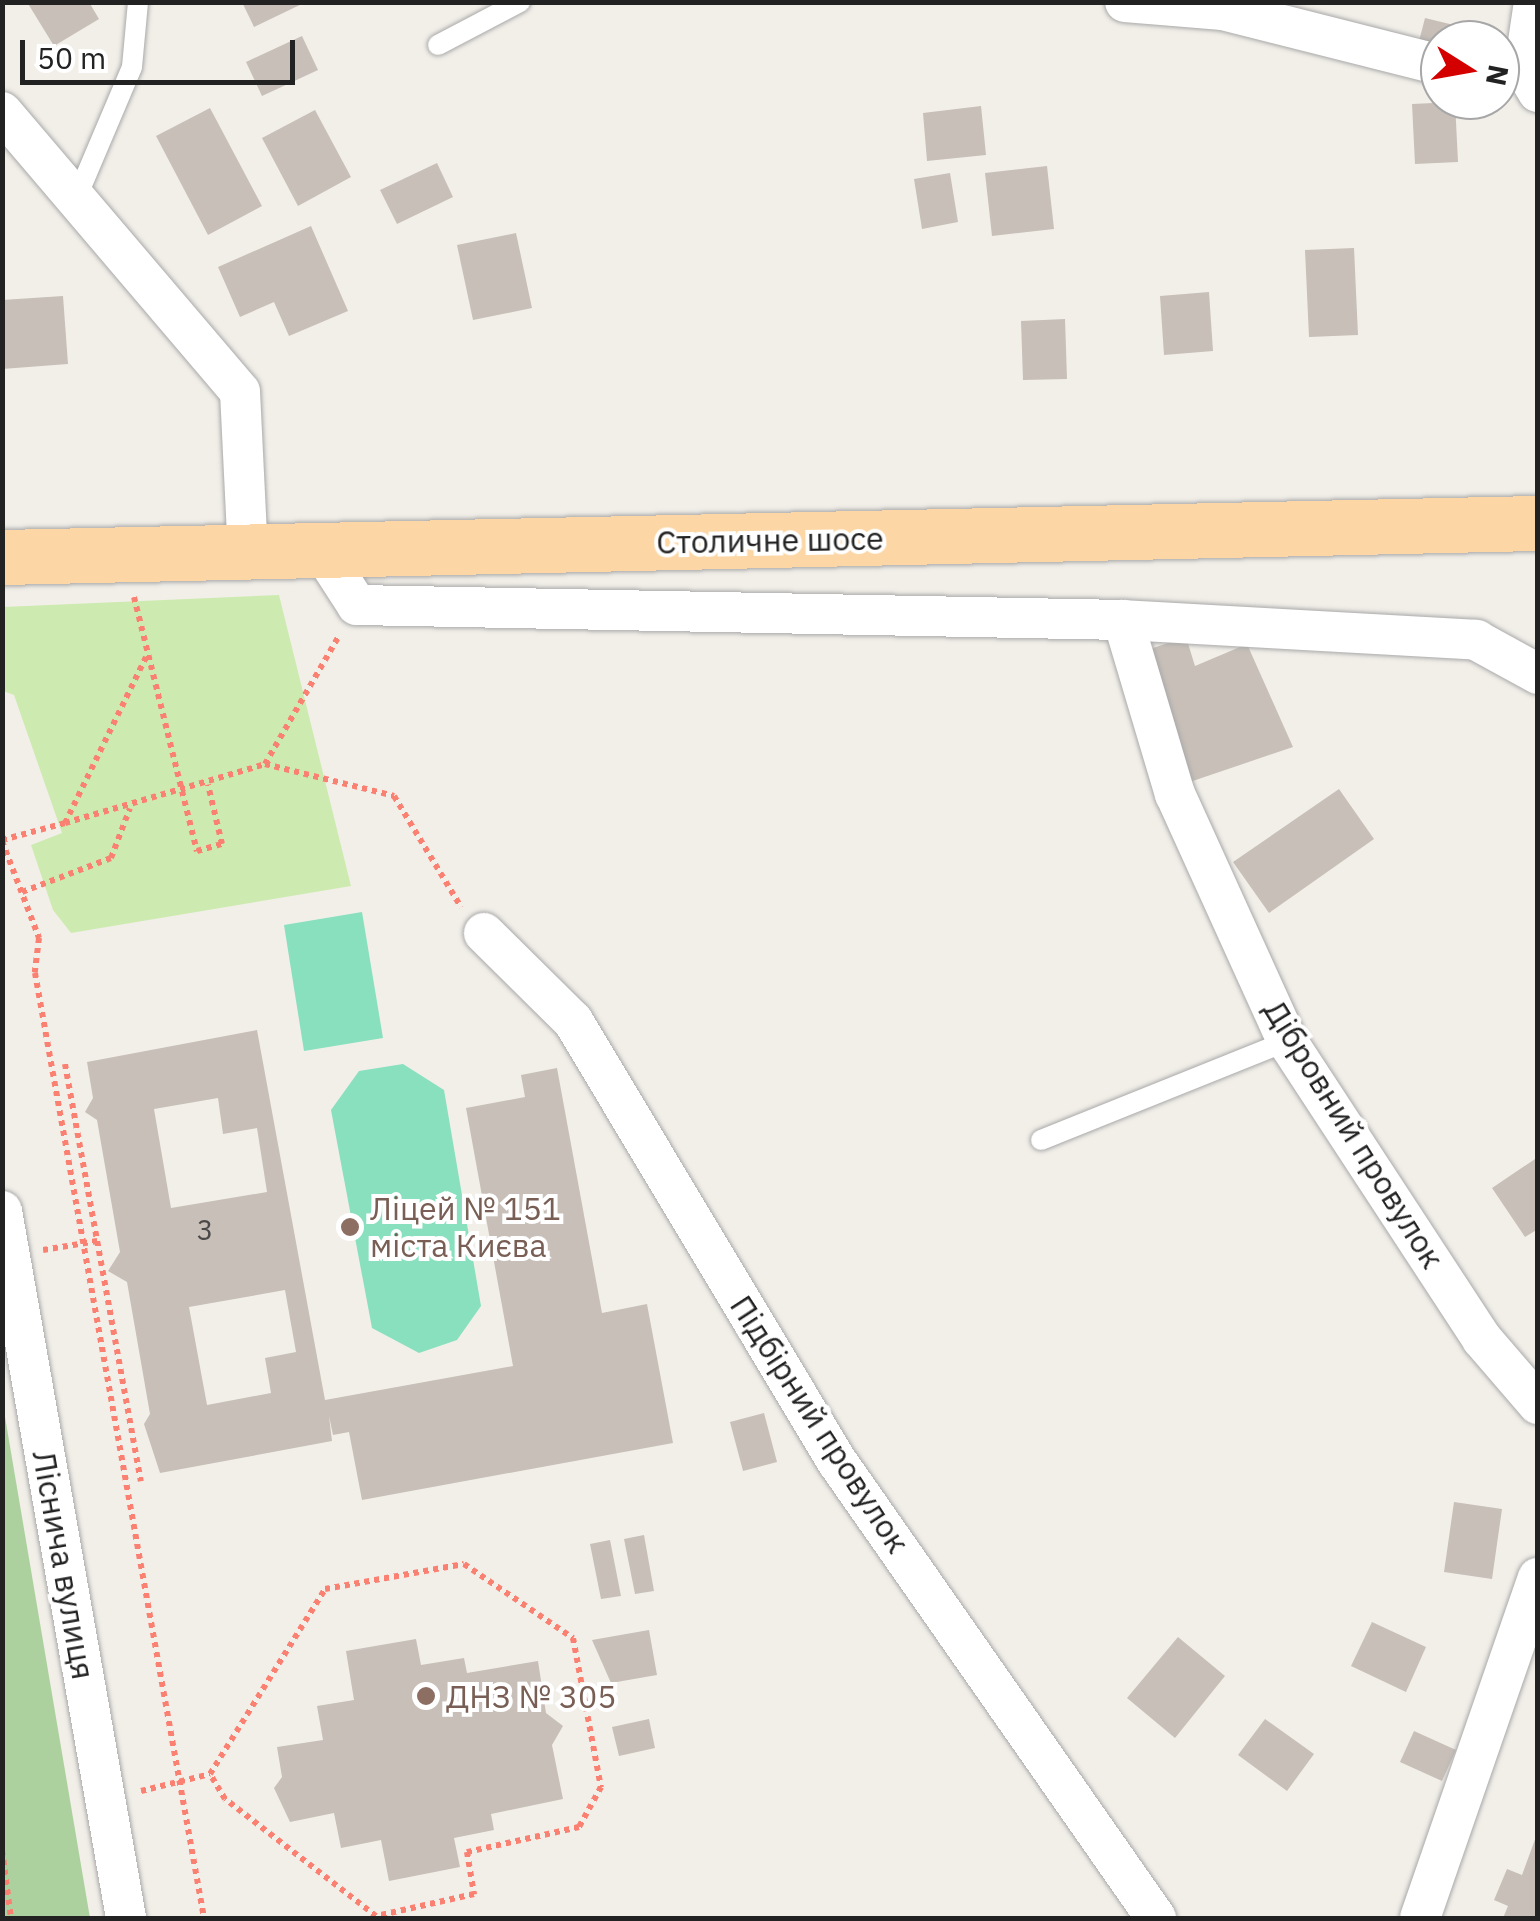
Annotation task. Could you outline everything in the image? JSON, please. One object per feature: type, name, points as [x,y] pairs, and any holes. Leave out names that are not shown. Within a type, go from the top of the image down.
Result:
[{"type":"main road","name":"Столичне шосе","points":[[2,557],[1538,523]]},
{"type":"street","points":[[1125,2],[1223,10],[1420,60]]},
{"type":"street","points":[[1521,79],[1534,2]]},
{"type":"street","points":[[2,112],[240,392],[248,553]]},
{"type":"street","points":[[322,550],[357,604],[1123,620],[1476,640],[1538,674]]},
{"type":"street","name":"Дібровний провулок","points":[[1123,620],[1175,794],[1287,1040],[1482,1339],[1538,1404]]},
{"type":"street","name":"Підбірний провулок","points":[[484,933],[573,1021],[836,1460],[1156,1918]]},
{"type":"street","name":"Ліснича вулиця","points":[[2,1211],[126,1918]]},
{"type":"street","points":[[1420,1918],[1538,1578]]},
{"type":"lane","points":[[76,199],[132,68],[138,2]]},
{"type":"lane","points":[[438,46],[520,2]]},
{"type":"lane","points":[[1041,1140],[1287,1040]]},
{"type":"path","points":[[126,556],[146,657],[197,851],[222,844],[208,785]]},
{"type":"path","points":[[265,764],[357,604]]},
{"type":"path","points":[[65,823],[146,657]]},
{"type":"path","points":[[204,1918],[114,1432],[35,973],[40,938],[2,840],[182,795],[265,764],[394,796],[440,884],[484,933]]},
{"type":"path","points":[[22,892],[111,858],[131,807]]},
{"type":"path","points":[[65,1064],[141,1481]]},
{"type":"path","points":[[60,1118],[74,1116]]},
{"type":"path","points":[[10,1256],[97,1241]]},
{"type":"path","points":[[114,1432],[131,1428]]},
{"type":"path","points":[[106,1800],[210,1774],[325,1589],[464,1564],[573,1638],[601,1787],[579,1827],[467,1852],[474,1894],[376,1916],[226,1798],[210,1774]]},
{"type":"path","points":[[2,1850],[11,1918]]},
{"type":"green space","points":[[279,595],[351,886],[71,933],[53,910],[31,845],[62,833],[14,695],[3,691],[3,607]]},
{"type":"green space","points":[[362,912],[383,1038],[304,1051],[284,925]]},
{"type":"green space","points":[[403,1064],[444,1090],[481,1306],[457,1340],[419,1353],[372,1328],[331,1110],[359,1071]]},
{"type":"green space","points":[[3,1405],[90,1918],[3,1918]]},
{"type":"building","points":[[27,2],[89,2],[99,19],[54,46]]},
{"type":"building","points":[[242,2],[306,2],[254,27]]},
{"type":"building","points":[[302,36],[318,70],[262,96],[246,62]]},
{"type":"building","points":[[1412,104],[1420,104],[1420,120],[1456,120],[1458,162],[1415,164]]},
{"type":"building","points":[[981,106],[986,155],[927,161],[923,113]]},
{"type":"building","points":[[210,108],[262,206],[208,235],[156,136]]},
{"type":"building","points":[[315,110],[351,177],[298,206],[262,138]]},
{"type":"building","points":[[437,163],[453,197],[397,224],[380,190]]},
{"type":"building","points":[[1047,166],[1054,229],[992,236],[985,173]]},
{"type":"building","points":[[950,173],[958,222],[922,229],[914,179]]},
{"type":"building","points":[[311,226],[348,311],[289,336],[274,302],[240,317],[218,267]]},
{"type":"building","points":[[516,233],[532,308],[473,320],[457,245]]},
{"type":"building","points":[[1354,248],[1358,335],[1309,337],[1305,250]]},
{"type":"building","points":[[1209,292],[1213,351],[1164,355],[1160,296]]},
{"type":"building","points":[[63,296],[68,364],[2,369],[2,300]]},
{"type":"building","points":[[1065,319],[1067,379],[1023,380],[1021,321]]},
{"type":"building","points":[[1186,637],[1195,666],[1247,644],[1293,747],[1178,786],[1147,650]]},
{"type":"building","points":[[1339,789],[1374,839],[1269,913],[1233,862]]},
{"type":"building","points":[[257,1030],[325,1400],[513,1366],[466,1108],[525,1097],[521,1075],[557,1068],[602,1313],[647,1304],[673,1443],[362,1500],[349,1432],[333,1435],[329,1416],[332,1441],[160,1473],[144,1424],[150,1414],[127,1282],[108,1271],[120,1252],[97,1120],[85,1112],[93,1098],[87,1062]],"holes":[[[218,1098],[223,1134],[257,1128],[267,1192],[171,1208],[154,1109]],[[285,1290],[296,1352],[265,1358],[271,1393],[207,1405],[189,1307]]]},
{"type":"building","points":[[1538,1157],[1538,1229],[1525,1237],[1492,1188]]},
{"type":"building","points":[[764,1413],[777,1462],[743,1471],[730,1422]]},
{"type":"building","points":[[1454,1502],[1502,1509],[1492,1579],[1444,1572]]},
{"type":"building","points":[[644,1535],[654,1591],[635,1594],[624,1539]]},
{"type":"building","points":[[610,1540],[621,1596],[601,1599],[590,1544]]},
{"type":"building","points":[[1372,1622],[1426,1647],[1406,1692],[1351,1666]]},
{"type":"building","points":[[649,1630],[657,1675],[611,1683],[592,1640]]},
{"type":"building","points":[[1178,1637],[1225,1676],[1175,1738],[1127,1698]]},
{"type":"building","points":[[416,1639],[421,1665],[464,1658],[467,1673],[538,1661],[546,1713],[563,1726],[552,1745],[563,1799],[491,1814],[494,1830],[454,1838],[460,1867],[389,1881],[381,1840],[341,1848],[334,1813],[290,1822],[274,1788],[282,1777],[277,1747],[323,1740],[317,1706],[354,1700],[346,1651]]},
{"type":"building","points":[[649,1719],[655,1748],[619,1756],[612,1727]]},
{"type":"building","points":[[1265,1719],[1314,1754],[1287,1791],[1238,1755]]},
{"type":"building","points":[[1414,1731],[1456,1750],[1442,1781],[1400,1762]]},
{"type":"building","points":[[1537,1834],[1538,1918],[1503,1918],[1508,1906],[1494,1900],[1507,1869],[1522,1875]]},
{"type":"place","name":"Ліцей № 151 міста Києва","points":[[350,1227]]},
{"type":"place","name":"ДНЗ № 305","points":[[426,1696]]}]
